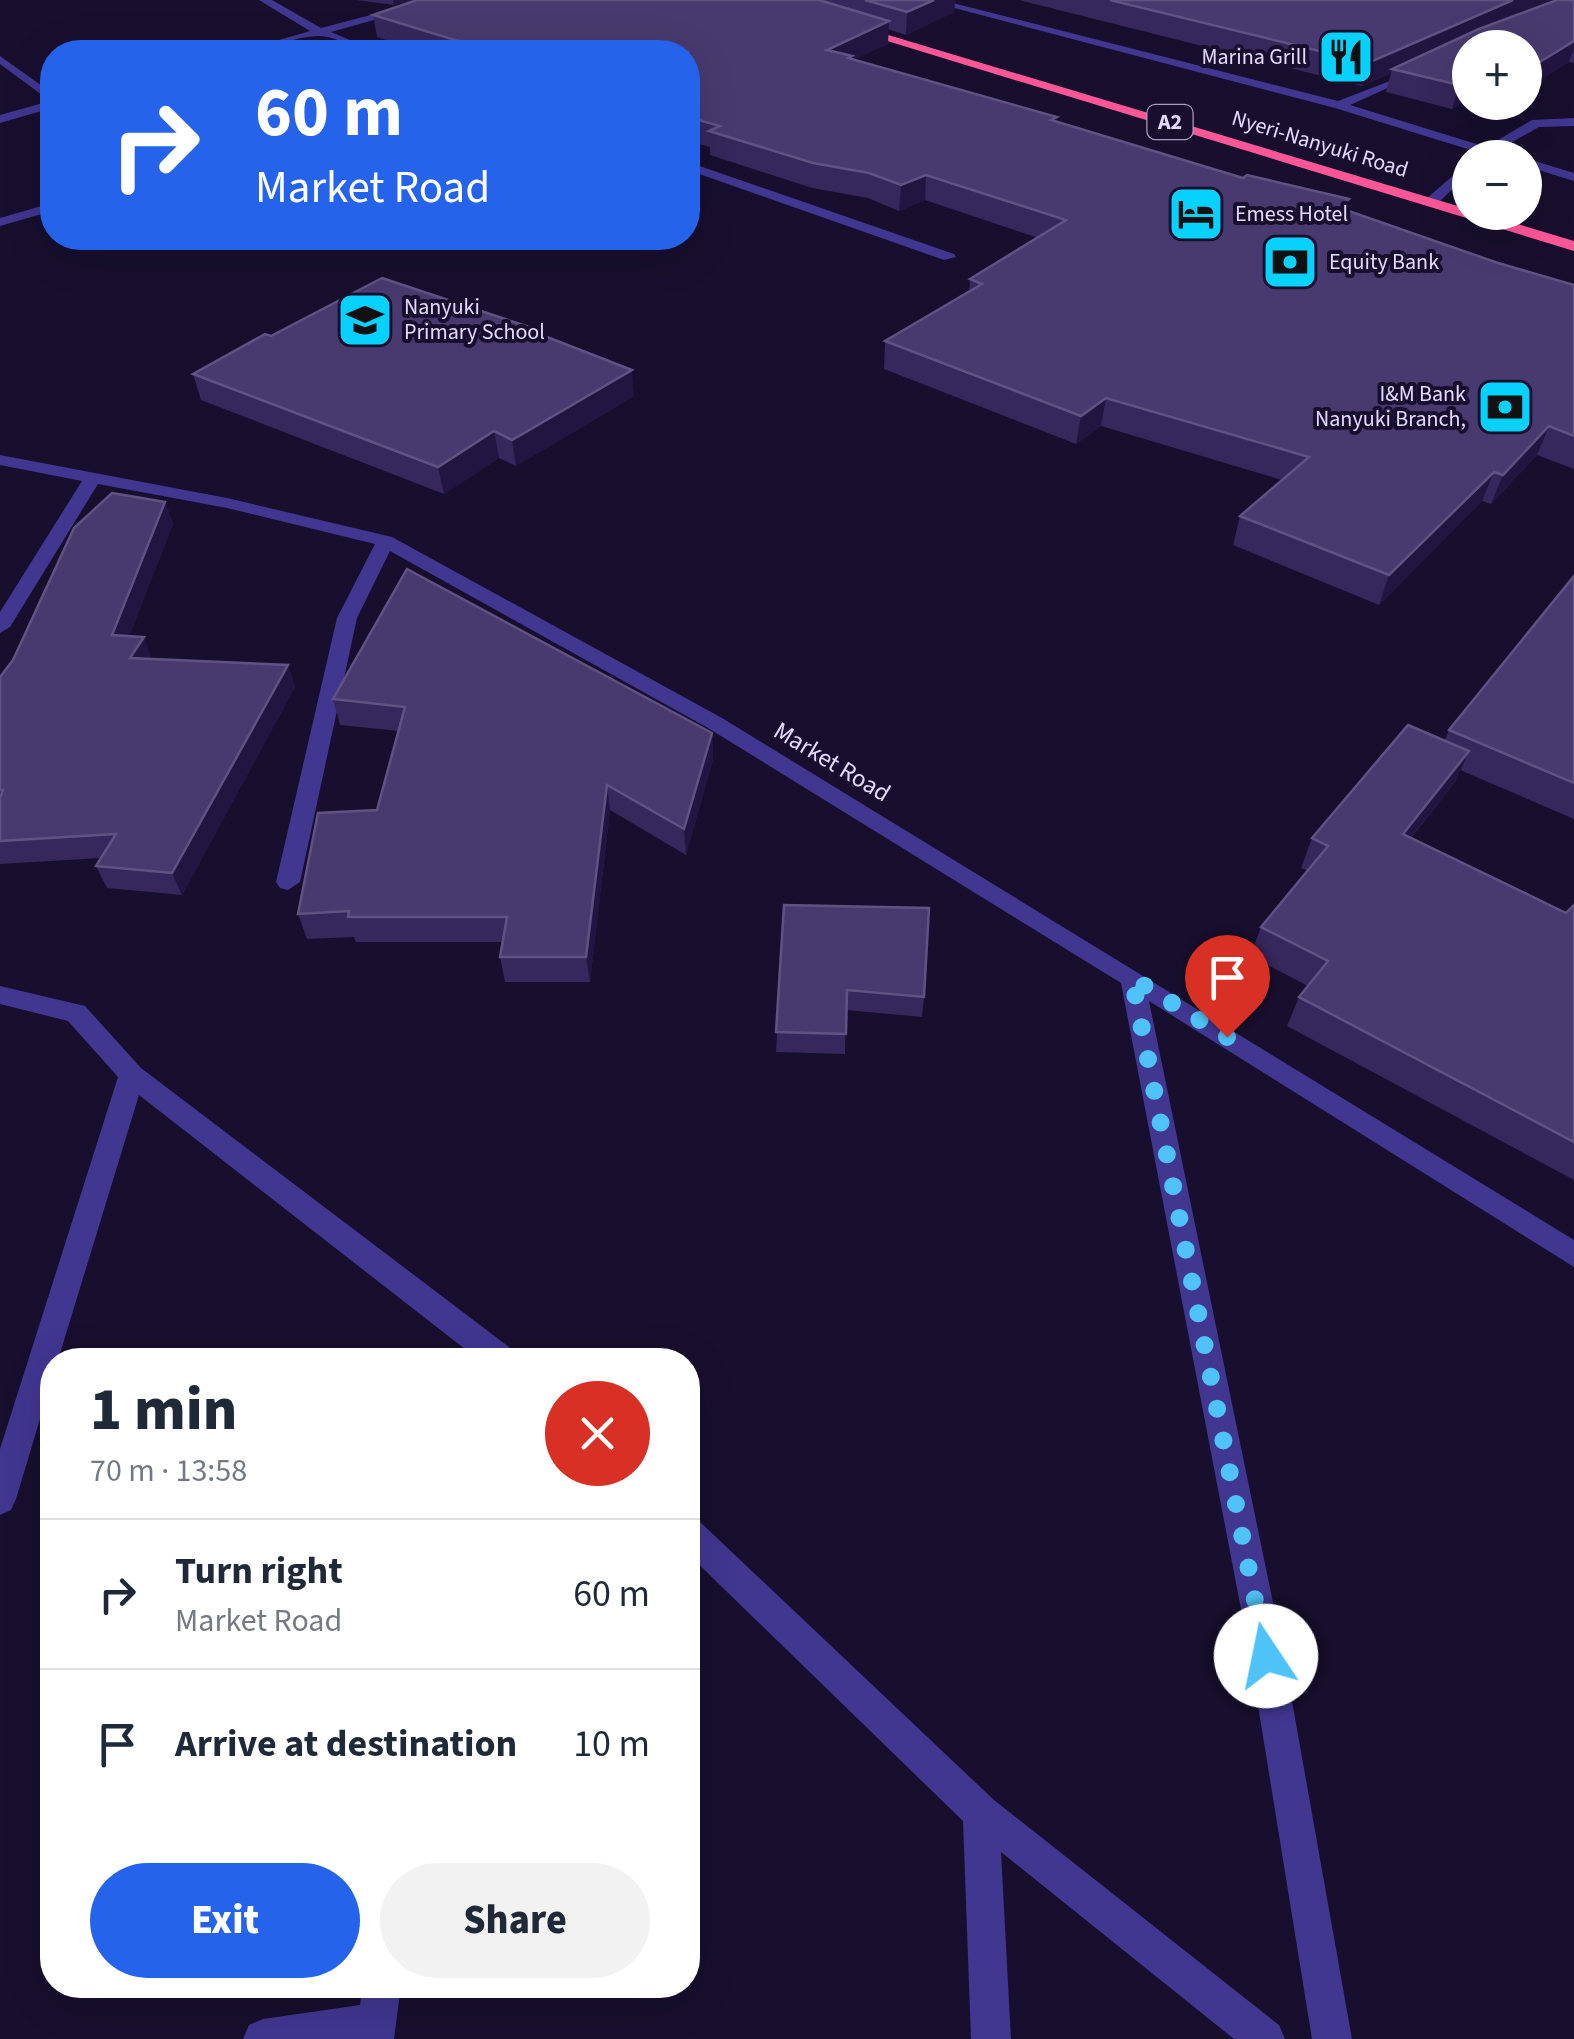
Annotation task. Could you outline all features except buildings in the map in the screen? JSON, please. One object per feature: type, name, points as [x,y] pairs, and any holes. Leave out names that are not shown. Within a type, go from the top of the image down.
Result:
[{"type":"highway","name":"Nyeri-Nanyuki Road","points":[[841,23],[1574,246]]},
{"type":"street","points":[[264,0],[341,40]]},
{"type":"street","points":[[290,40],[440,0]]},
{"type":"street","points":[[929,0],[1339,105],[1452,144]]},
{"type":"street","points":[[0,59],[40,91]]},
{"type":"street","points":[[1339,105],[1425,67]]},
{"type":"street","points":[[0,118],[40,105]]},
{"type":"street","points":[[1506,140],[1536,123],[1574,122]]},
{"type":"street","points":[[1542,167],[1574,177]]},
{"type":"street","points":[[700,170],[949,257]]},
{"type":"street","points":[[1431,202],[1452,182]]},
{"type":"street","points":[[0,222],[40,210]]},
{"type":"street","name":"Market Road","points":[[0,460],[94,476],[386,541],[716,723],[1574,1254]]},
{"type":"street","points":[[0,627],[94,476]]},
{"type":"street","points":[[288,882],[347,618],[386,541]]},
{"type":"street","points":[[1132,978],[1266,1656],[1332,2039]]},
{"type":"street","points":[[0,995],[76,1013],[132,1076],[480,1348]]},
{"type":"street","points":[[47,1348],[132,1076]]},
{"type":"street","points":[[0,1499],[40,1371]]},
{"type":"street","points":[[700,1544],[981,1813],[1266,2039]]},
{"type":"street","points":[[981,1813],[990,2039]]},
{"type":"street","points":[[263,2039],[377,2015]]},
{"type":"place","name":"Marina Grill","points":[[1346,57]]},
{"type":"place","name":"Emess Hotel","points":[[1196,214]]},
{"type":"place","name":"Equity Bank","points":[[1290,262]]},
{"type":"place","name":"Nanyuki Primary School","points":[[365,320]]},
{"type":"place","name":"I&M Bank Nanyuki Branch,","points":[[1505,407]]},
{"type":"route","points":[[1227,1037],[1132,978],[1266,1656]]}]
